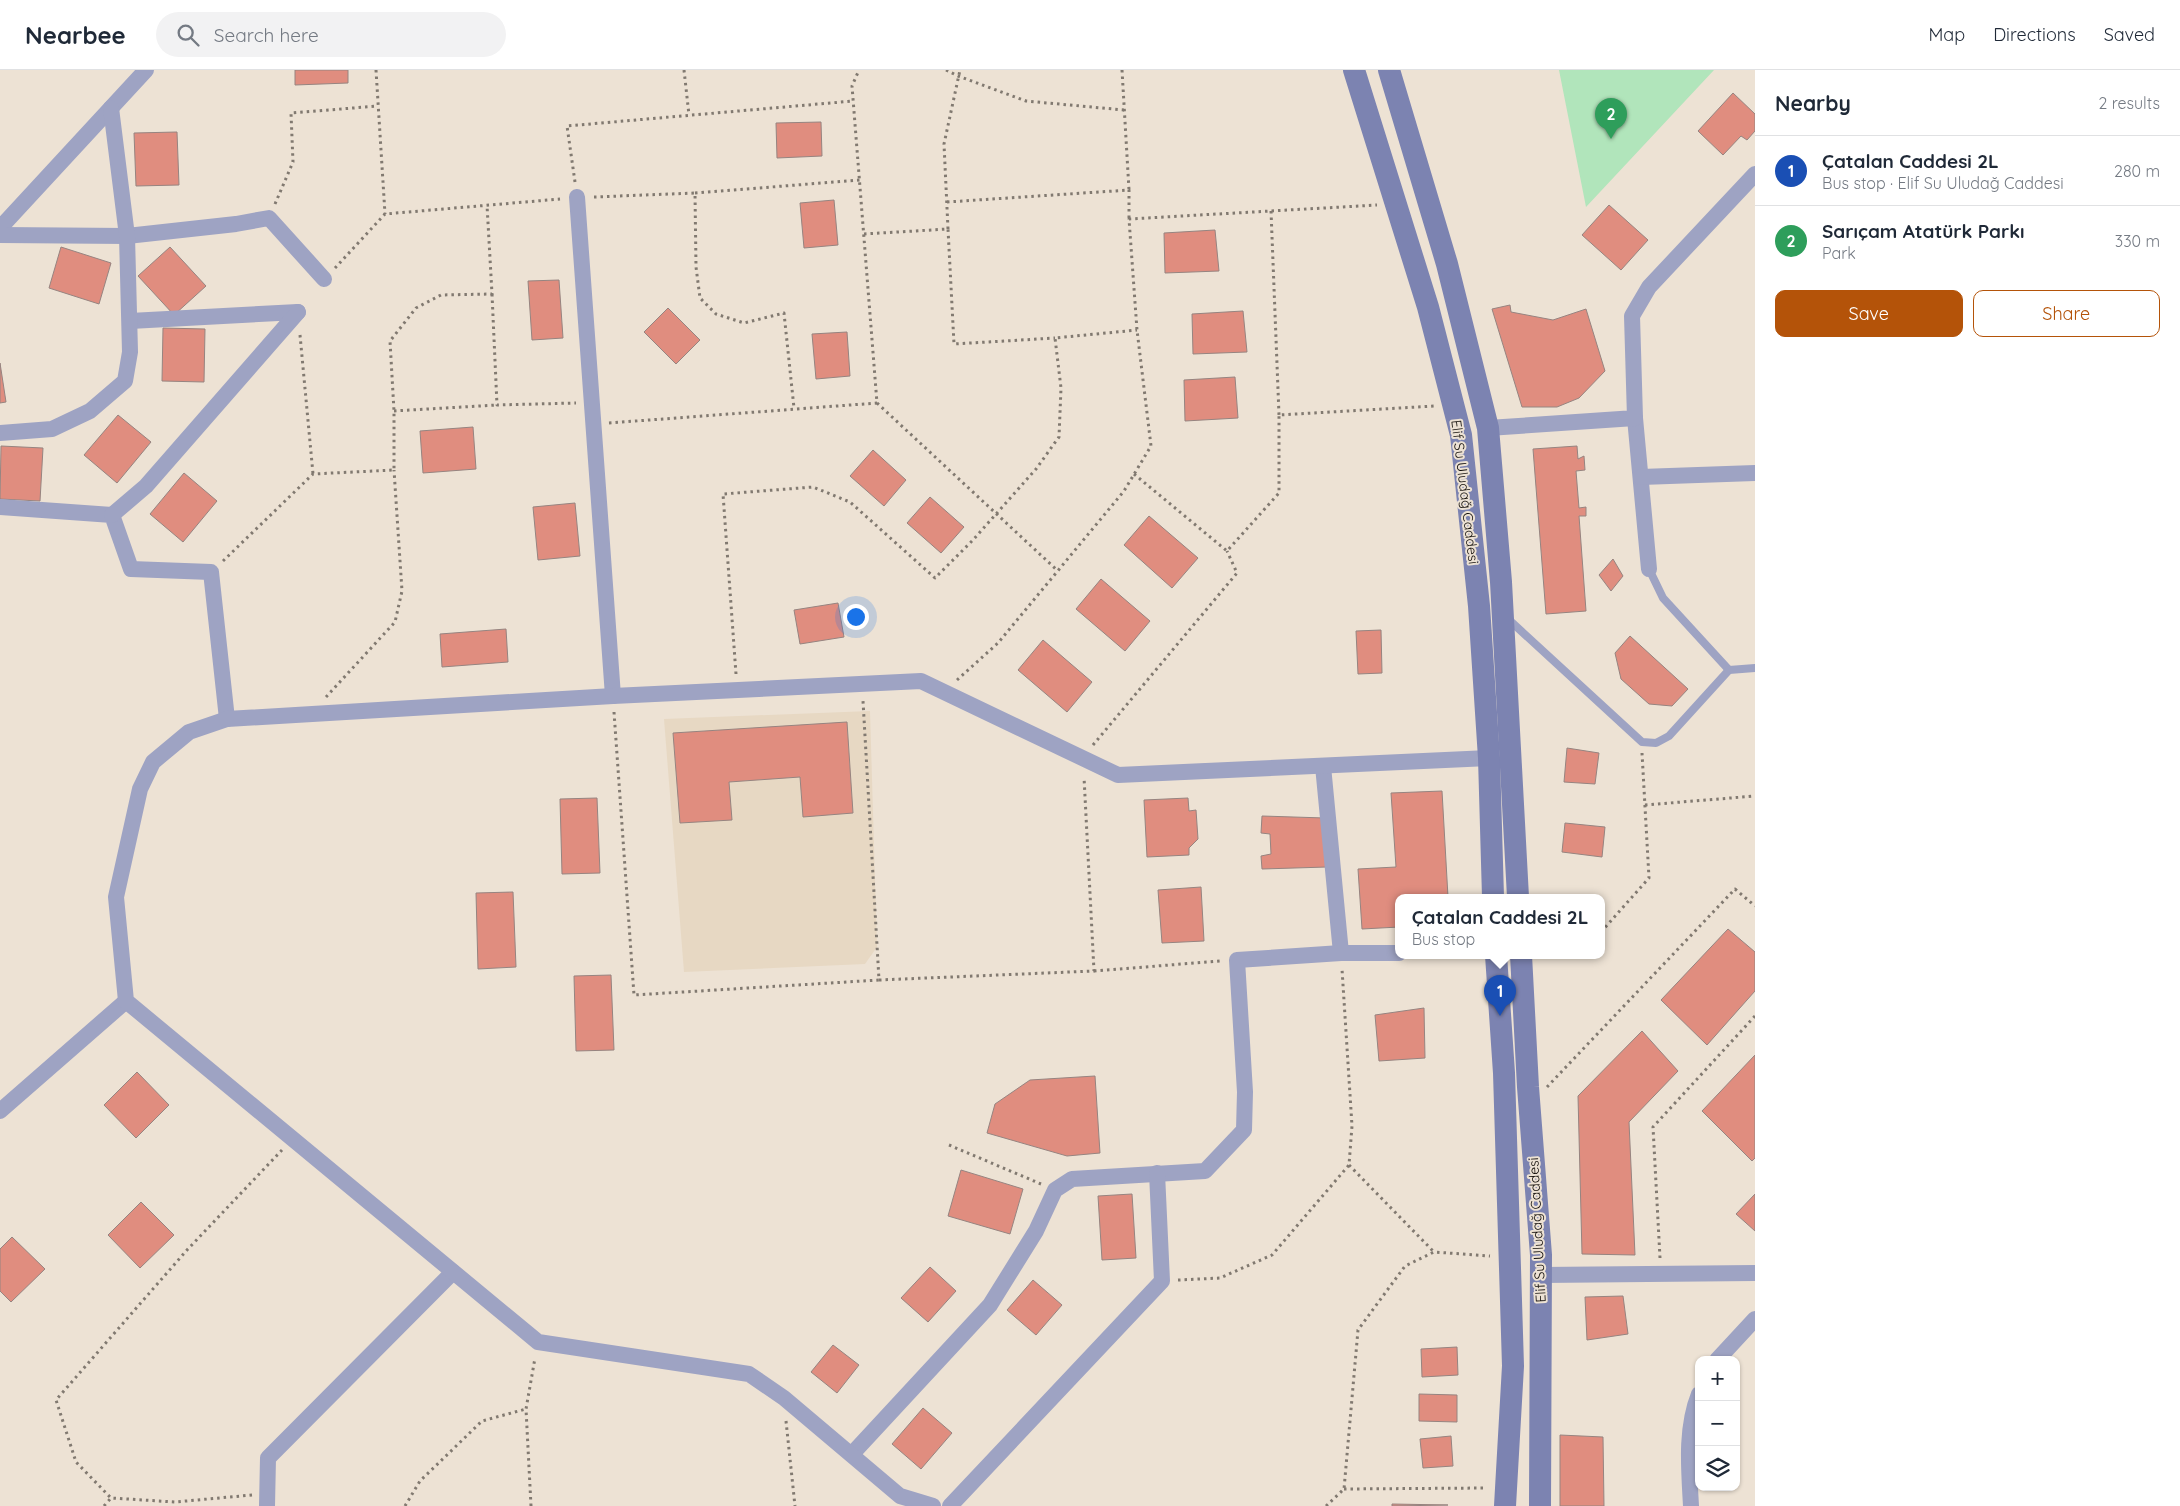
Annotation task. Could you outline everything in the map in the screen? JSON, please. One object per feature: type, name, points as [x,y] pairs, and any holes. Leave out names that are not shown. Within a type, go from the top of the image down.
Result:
[{"type":"main road","name":"Elif Su Uludağ Caddesi","points":[[1354,70],[1428,307],[1461,435],[1479,606],[1489,758],[1493,894]]},
{"type":"main road","name":"Elif Su Uludağ Caddesi","points":[[1389,70],[1447,264],[1488,428],[1503,614],[1518,894]]},
{"type":"main road","name":"Elif Su Uludağ Caddesi","points":[[1496,959],[1504,1073],[1513,1366],[1505,1497]]},
{"type":"main road","name":"Elif Su Uludağ Caddesi","points":[[1521,959],[1541,1275],[1540,1506]]},
{"type":"street","points":[[0,228],[146,70]]},
{"type":"street","points":[[0,433],[52,429],[90,411],[124,381],[130,352],[127,236],[111,108]]},
{"type":"street","points":[[1650,569],[1635,418],[1632,316],[1649,287],[1755,174]]},
{"type":"street","points":[[577,198],[613,696]]},
{"type":"street","points":[[0,235],[127,236],[236,224],[269,218],[324,279]]},
{"type":"street","points":[[130,321],[298,312]]},
{"type":"street","points":[[0,507],[112,515],[146,486],[298,312]]},
{"type":"street","points":[[1488,428],[1635,418]]},
{"type":"street","points":[[1641,477],[1755,473]]},
{"type":"street","points":[[112,515],[130,569],[211,572],[227,719]]},
{"type":"street","points":[[933,1506],[900,1496],[784,1398],[749,1374],[538,1342],[126,1001],[116,897],[140,788],[153,762],[189,732],[227,719],[613,696],[921,681],[1118,775],[1489,758]]},
{"type":"street","points":[[1323,766],[1341,953]]},
{"type":"street","points":[[852,1454],[990,1305],[1036,1231],[1055,1190],[1072,1179],[1205,1171],[1244,1130],[1245,1092],[1237,960],[1341,953],[1395,952]]},
{"type":"street","points":[[0,1112],[126,1001]]},
{"type":"street","points":[[950,1506],[1162,1280],[1157,1174]]},
{"type":"street","points":[[267,1500],[268,1458],[453,1272]]},
{"type":"street","points":[[1541,1275],[1755,1273]]},
{"type":"street","points":[[1721,1356],[1755,1319]]},
{"type":"street","points":[[1691,1506],[1689,1461],[1692,1411],[1696,1401]]},
{"type":"lane","points":[[1650,569],[1664,598],[1729,670]]},
{"type":"lane","points":[[1503,614],[1642,742],[1656,743],[1669,736],[1729,670],[1755,668]]},
{"type":"path","points":[[376,70],[385,214]]},
{"type":"path","points":[[684,70],[689,115]]},
{"type":"path","points":[[859,70],[852,86],[877,403],[1058,571]]},
{"type":"path","points":[[946,70],[1026,101],[1124,110]]},
{"type":"path","points":[[960,70],[944,144],[954,344],[1055,338],[1137,330]]},
{"type":"path","points":[[944,692],[998,643],[1124,491],[1150,446],[1137,330],[1129,219],[1122,70]]},
{"type":"path","points":[[577,198],[567,126],[853,101]]},
{"type":"path","points":[[269,218],[293,162],[291,113],[378,106]]},
{"type":"path","points":[[324,279],[385,214],[577,198],[695,193],[860,180]]},
{"type":"path","points":[[947,202],[1129,190]]},
{"type":"path","points":[[695,193],[696,268],[700,298],[716,314],[744,324],[784,313],[794,408]]},
{"type":"path","points":[[1129,219],[1396,204]]},
{"type":"path","points":[[487,205],[498,405]]},
{"type":"path","points":[[1228,551],[1279,493],[1279,415],[1271,211]]},
{"type":"path","points":[[864,234],[948,229]]},
{"type":"path","points":[[311,714],[395,622],[402,591],[394,470],[394,411],[390,341],[416,308],[441,295],[492,294]]},
{"type":"path","points":[[298,312],[312,474]]},
{"type":"path","points":[[737,690],[723,494],[813,487],[850,502],[935,578],[1036,469],[1059,437],[1061,388],[1055,338]]},
{"type":"path","points":[[394,411],[498,405],[592,403]]},
{"type":"path","points":[[593,424],[877,403]]},
{"type":"path","points":[[1279,415],[1453,405]]},
{"type":"path","points":[[211,572],[312,474],[394,470]]},
{"type":"path","points":[[1094,971],[1082,758],[1237,572],[1228,551],[1134,474]]},
{"type":"path","points":[[862,684],[879,980]]},
{"type":"path","points":[[613,696],[634,995],[879,980],[1094,971],[1237,960]]},
{"type":"path","points":[[1605,928],[1649,878],[1642,742]]},
{"type":"path","points":[[1645,805],[1755,796]]},
{"type":"path","points":[[1529,1106],[1735,889],[1755,906]]},
{"type":"path","points":[[1162,1280],[1220,1278],[1272,1255],[1349,1165],[1352,1126],[1341,953]]},
{"type":"path","points":[[1661,1274],[1653,1127],[1755,1016]]},
{"type":"path","points":[[267,1500],[174,1502],[110,1498],[76,1462],[56,1400],[187,1250],[293,1139]]},
{"type":"path","points":[[949,1145],[1055,1190]]},
{"type":"path","points":[[1349,1165],[1434,1252]]},
{"type":"path","points":[[1326,1506],[1344,1489],[1358,1330],[1405,1266],[1434,1252],[1510,1257]]},
{"type":"path","points":[[531,1506],[526,1409],[538,1342]]},
{"type":"path","points":[[784,1398],[795,1506]]},
{"type":"path","points":[[405,1506],[420,1481],[482,1421],[526,1409]]},
{"type":"path","points":[[1344,1489],[1505,1497]]},
{"type":"path","points":[[104,1506],[110,1498]]},
{"type":"shaded area","points":[[870,711],[877,947],[865,964],[684,972],[664,719]]},
{"type":"green space","points":[[1559,70],[1714,70],[1586,207]]},
{"type":"building","points":[[295,70],[348,70],[348,83],[295,85]]},
{"type":"building","points":[[1733,93],[1755,114],[1755,131],[1747,140],[1741,136],[1723,155],[1698,131]]},
{"type":"building","points":[[821,122],[822,156],[777,158],[776,123]]},
{"type":"building","points":[[177,132],[179,185],[136,186],[134,133]]},
{"type":"building","points":[[834,200],[838,245],[804,248],[800,203]]},
{"type":"building","points":[[1609,205],[1648,240],[1621,270],[1582,235]]},
{"type":"building","points":[[1215,230],[1219,271],[1165,273],[1164,233]]},
{"type":"building","points":[[61,247],[111,263],[99,304],[49,288]]},
{"type":"building","points":[[170,247],[206,286],[174,315],[138,276]]},
{"type":"building","points":[[559,280],[563,338],[532,340],[528,281]]},
{"type":"building","points":[[1510,305],[1511,312],[1553,320],[1586,309],[1605,371],[1579,398],[1557,407],[1522,407],[1492,309]]},
{"type":"building","points":[[668,308],[700,340],[676,364],[644,332]]},
{"type":"building","points":[[1243,311],[1247,352],[1193,354],[1192,314]]},
{"type":"building","points":[[163,328],[205,329],[204,382],[162,381]]},
{"type":"building","points":[[847,332],[850,376],[816,379],[812,334]]},
{"type":"building","points":[[0,363],[6,402],[0,403]]},
{"type":"building","points":[[1235,377],[1238,418],[1185,421],[1184,380]]},
{"type":"building","points":[[118,415],[151,442],[117,483],[84,455]]},
{"type":"building","points":[[473,427],[476,469],[423,473],[420,431]]},
{"type":"building","points":[[1,446],[43,448],[40,501],[0,499]]},
{"type":"building","points":[[1577,446],[1578,459],[1584,456],[1585,470],[1576,471],[1579,508],[1586,507],[1586,516],[1579,516],[1586,611],[1546,614],[1533,449]]},
{"type":"building","points":[[873,450],[906,480],[884,506],[850,476]]},
{"type":"building","points":[[184,473],[217,501],[183,542],[150,514]]},
{"type":"building","points":[[930,497],[964,527],[941,553],[907,523]]},
{"type":"building","points":[[575,503],[580,556],[538,560],[533,507]]},
{"type":"building","points":[[1149,516],[1198,558],[1172,588],[1124,545]]},
{"type":"building","points":[[1613,559],[1623,576],[1611,591],[1599,575]]},
{"type":"building","points":[[1101,579],[1150,621],[1125,651],[1076,609]]},
{"type":"building","points":[[838,603],[844,637],[800,644],[794,610]]},
{"type":"building","points":[[506,629],[508,662],[442,667],[440,634]]},
{"type":"building","points":[[1381,630],[1382,673],[1358,674],[1356,631]]},
{"type":"building","points":[[1630,636],[1688,689],[1672,706],[1649,704],[1621,679],[1615,653]]},
{"type":"building","points":[[1043,640],[1092,682],[1067,712],[1018,670]]},
{"type":"building","points":[[847,722],[853,813],[803,817],[800,777],[729,782],[732,820],[680,823],[673,733]]},
{"type":"building","points":[[1567,748],[1599,753],[1595,784],[1564,782]]},
{"type":"building","points":[[1442,791],[1448,894],[1395,894],[1395,927],[1362,929],[1358,869],[1396,867],[1391,793]]},
{"type":"building","points":[[597,798],[600,873],[562,874],[560,799]]},
{"type":"building","points":[[1188,798],[1189,811],[1196,810],[1198,839],[1189,848],[1189,855],[1147,857],[1144,800]]},
{"type":"building","points":[[1262,816],[1325,818],[1327,867],[1262,869],[1261,856],[1271,854],[1270,834],[1261,833]]},
{"type":"building","points":[[1565,823],[1605,827],[1602,857],[1562,852]]},
{"type":"building","points":[[1201,887],[1204,941],[1162,943],[1158,890]]},
{"type":"building","points":[[513,892],[516,967],[478,969],[476,893]]},
{"type":"building","points":[[1728,929],[1755,952],[1755,991],[1707,1045],[1661,1000]]},
{"type":"building","points":[[611,975],[614,1050],[576,1051],[574,976]]},
{"type":"building","points":[[1424,1008],[1425,1058],[1379,1061],[1375,1015]]},
{"type":"building","points":[[1642,1031],[1678,1071],[1629,1122],[1635,1255],[1582,1254],[1578,1096]]},
{"type":"building","points":[[1755,1055],[1755,1158],[1752,1161],[1702,1111]]},
{"type":"building","points":[[137,1072],[169,1105],[136,1138],[104,1105]]},
{"type":"building","points":[[1095,1076],[1100,1153],[1067,1156],[987,1133],[995,1104],[1030,1080]]},
{"type":"building","points":[[961,1170],[1023,1189],[1010,1234],[948,1216]]},
{"type":"building","points":[[1132,1194],[1136,1258],[1102,1260],[1098,1196]]},
{"type":"building","points":[[1755,1194],[1755,1231],[1736,1214]]},
{"type":"building","points":[[141,1202],[174,1235],[140,1268],[108,1235]]},
{"type":"building","points":[[12,1237],[45,1269],[11,1302],[0,1291],[0,1249]]},
{"type":"building","points":[[930,1267],[956,1291],[928,1322],[901,1298]]},
{"type":"building","points":[[1033,1280],[1062,1305],[1036,1335],[1007,1310]]},
{"type":"building","points":[[1623,1296],[1628,1334],[1587,1340],[1585,1297]]},
{"type":"building","points":[[833,1345],[859,1365],[837,1393],[811,1372]]},
{"type":"building","points":[[1457,1347],[1458,1375],[1422,1377],[1421,1349]]},
{"type":"building","points":[[1419,1394],[1457,1395],[1457,1422],[1419,1421]]},
{"type":"building","points":[[923,1408],[952,1433],[921,1469],[892,1444]]},
{"type":"building","points":[[1560,1435],[1603,1437],[1604,1506],[1560,1506]]},
{"type":"building","points":[[1451,1436],[1453,1466],[1423,1468],[1420,1439]]},
{"type":"building","points":[[1392,1504],[1448,1505],[1392,1506]]},
{"type":"place","name":"Sarıçam Atatürk Parkı","points":[[1611,139]]},
{"type":"place","name":"Çatalan Caddesi 2L","points":[[1500,1016]]}]
